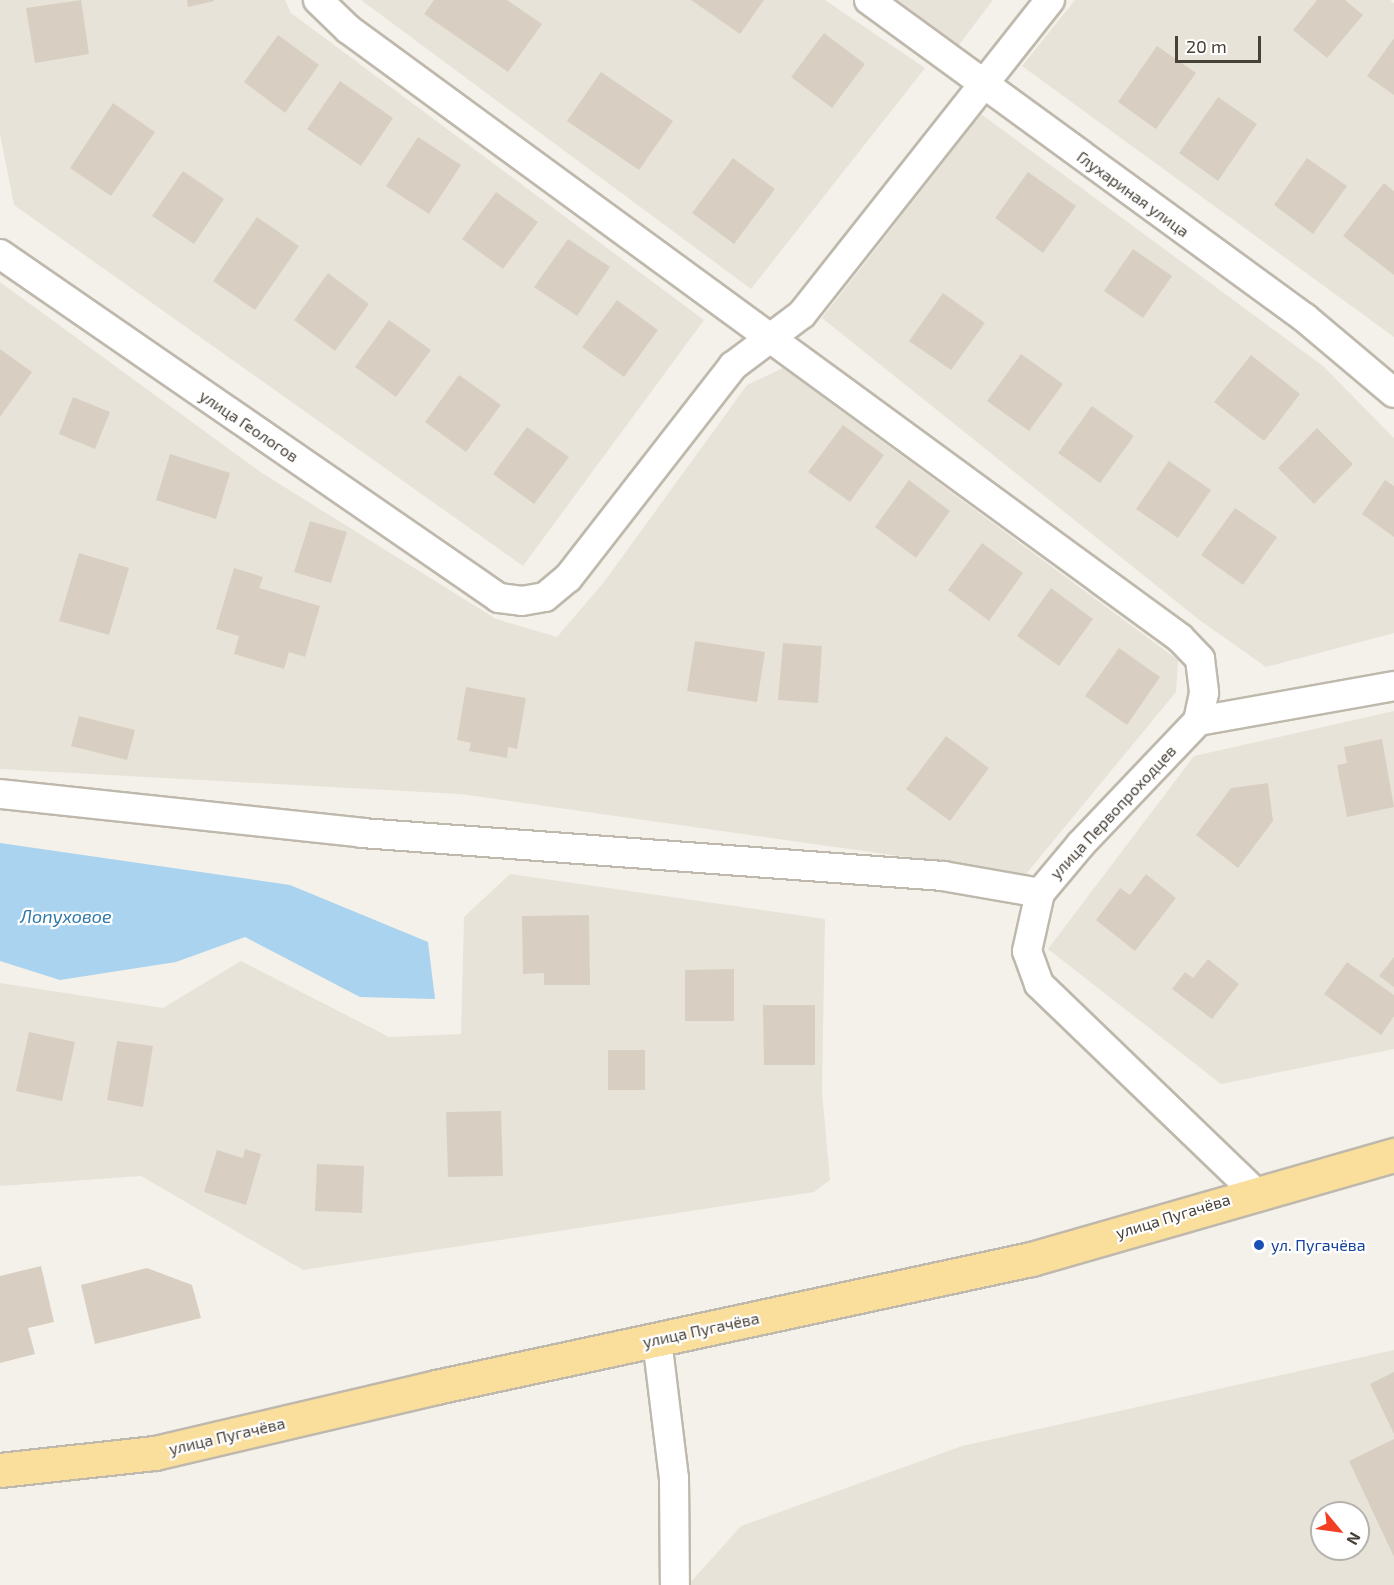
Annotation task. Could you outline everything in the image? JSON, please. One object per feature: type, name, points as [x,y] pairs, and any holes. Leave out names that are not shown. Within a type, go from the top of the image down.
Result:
[{"type":"main road","name":"улица Пугачёва","points":[[0,1470],[155,1454],[657,1340],[1031,1259],[1255,1191],[1394,1155]]},
{"type":"street","points":[[318,0],[348,29],[1180,638],[1200,659],[1204,693],[1198,721],[1394,686]]},
{"type":"street","name":"Глухариная улица","points":[[869,0],[982,85],[1305,318],[1394,393]]},
{"type":"street","points":[[771,339],[802,314],[1050,0]]},
{"type":"street","name":"улица Геологов","points":[[0,254],[498,598],[522,601],[545,597],[568,578],[733,366],[771,339]]},
{"type":"street","name":"улица Первопроходцев","points":[[1198,721],[1040,893],[1027,951],[1039,984],[1255,1191]]},
{"type":"street","points":[[0,794],[362,833],[943,876],[1040,893]]},
{"type":"street","points":[[657,1340],[674,1478],[675,1585]]},
{"type":"shaded area","points":[[0,0],[285,0],[291,13],[704,320],[523,566],[14,205],[0,134]]},
{"type":"shaded area","points":[[361,0],[825,0],[925,68],[751,289]]},
{"type":"shaded area","points":[[898,0],[993,0],[958,46]]},
{"type":"shaded area","points":[[1075,0],[1390,0],[1394,3],[1394,337],[1022,66]]},
{"type":"shaded area","points":[[981,114],[1323,366],[1394,438],[1394,633],[1266,667],[1198,619],[822,318]]},
{"type":"shaded area","points":[[0,282],[262,473],[496,619],[557,637],[604,582],[747,385],[783,368],[1178,660],[1176,692],[1026,874],[460,794],[0,769]]},
{"type":"shaded area","points":[[1394,711],[1394,1049],[1221,1084],[1048,949],[1194,756]]},
{"type":"shaded area","points":[[510,874],[825,919],[822,1091],[830,1180],[814,1192],[303,1270],[141,1176],[0,1186],[0,983],[163,1008],[241,961],[389,1037],[461,1034],[464,917]]},
{"type":"shaded area","points":[[1394,1350],[1394,1585],[688,1585],[741,1526],[962,1446]]},
{"type":"water","name":"Лопуховое","points":[[0,843],[290,885],[428,942],[435,999],[360,997],[245,937],[176,962],[60,980],[0,961]]},
{"type":"building","points":[[81,0],[89,54],[35,63],[26,8]]},
{"type":"building","points":[[187,0],[214,0],[214,1],[188,7]]},
{"type":"building","points":[[434,0],[507,0],[542,24],[508,72],[424,14]]},
{"type":"building","points":[[691,0],[764,0],[740,34]]},
{"type":"building","points":[[1317,0],[1345,0],[1363,15],[1327,58],[1293,30]]},
{"type":"building","points":[[824,33],[865,64],[832,108],[791,77]]},
{"type":"building","points":[[278,35],[319,65],[285,113],[244,82]]},
{"type":"building","points":[[1394,38],[1394,95],[1367,76]]},
{"type":"building","points":[[1157,46],[1196,73],[1156,129],[1118,102]]},
{"type":"building","points":[[601,72],[673,121],[639,170],[567,121]]},
{"type":"building","points":[[340,81],[393,118],[361,166],[307,129]]},
{"type":"building","points":[[1218,97],[1257,124],[1218,181],[1179,153]]},
{"type":"building","points":[[113,103],[155,132],[111,196],[70,168]]},
{"type":"building","points":[[418,137],[461,165],[429,214],[386,186]]},
{"type":"building","points":[[733,158],[775,189],[734,244],[692,213]]},
{"type":"building","points":[[1307,158],[1347,186],[1313,234],[1274,205]]},
{"type":"building","points":[[183,171],[224,199],[194,244],[152,216]]},
{"type":"building","points":[[1028,172],[1076,206],[1043,253],[995,218]]},
{"type":"building","points":[[1384,183],[1394,191],[1394,275],[1343,236]]},
{"type":"building","points":[[496,192],[538,222],[503,269],[462,239]]},
{"type":"building","points":[[257,217],[299,246],[255,310],[213,281]]},
{"type":"building","points":[[568,239],[610,267],[577,316],[534,287]]},
{"type":"building","points":[[1133,249],[1172,276],[1143,318],[1104,291]]},
{"type":"building","points":[[328,273],[369,304],[335,351],[294,320]]},
{"type":"building","points":[[943,293],[985,323],[951,370],[909,341]]},
{"type":"building","points":[[617,300],[658,330],[624,377],[582,347]]},
{"type":"building","points":[[389,320],[431,350],[396,397],[355,367]]},
{"type":"building","points":[[0,349],[32,372],[0,417]]},
{"type":"building","points":[[1021,354],[1063,384],[1029,431],[987,401]]},
{"type":"building","points":[[1251,355],[1300,394],[1264,441],[1214,402]]},
{"type":"building","points":[[459,375],[501,405],[466,452],[425,422]]},
{"type":"building","points":[[73,397],[110,412],[95,449],[59,434]]},
{"type":"building","points":[[1092,406],[1134,436],[1100,483],[1058,453]]},
{"type":"building","points":[[843,425],[884,455],[850,502],[808,472]]},
{"type":"building","points":[[527,427],[569,457],[534,504],[493,474]]},
{"type":"building","points":[[1317,428],[1353,464],[1314,504],[1278,468]]},
{"type":"building","points":[[170,454],[230,473],[216,519],[156,500]]},
{"type":"building","points":[[1169,461],[1211,490],[1178,538],[1136,509]]},
{"type":"building","points":[[909,480],[950,511],[916,558],[875,527]]},
{"type":"building","points":[[1385,480],[1394,486],[1394,537],[1362,514]]},
{"type":"building","points":[[1235,508],[1277,537],[1243,585],[1201,555]]},
{"type":"building","points":[[310,521],[347,532],[331,583],[294,572]]},
{"type":"building","points":[[982,543],[1023,573],[989,621],[948,590]]},
{"type":"building","points":[[79,553],[129,568],[109,635],[59,621]]},
{"type":"building","points":[[234,568],[263,577],[259,588],[320,606],[305,657],[289,652],[284,669],[234,654],[239,636],[216,629]]},
{"type":"building","points":[[1051,588],[1093,619],[1059,666],[1017,636]]},
{"type":"building","points":[[695,641],[765,652],[757,702],[687,691]]},
{"type":"building","points":[[783,643],[822,646],[818,703],[778,700]]},
{"type":"building","points":[[1119,648],[1160,677],[1127,725],[1085,696]]},
{"type":"building","points":[[466,687],[526,698],[517,749],[508,747],[507,758],[469,751],[471,743],[457,740]]},
{"type":"building","points":[[79,716],[135,730],[127,760],[71,746]]},
{"type":"building","points":[[946,736],[989,768],[950,821],[906,789]]},
{"type":"building","points":[[1382,739],[1394,807],[1347,817],[1337,765],[1347,763],[1344,747]]},
{"type":"building","points":[[1268,783],[1273,821],[1238,868],[1196,835],[1231,788]]},
{"type":"building","points":[[1146,874],[1176,898],[1135,951],[1096,920],[1120,888],[1130,895]]},
{"type":"building","points":[[589,915],[590,985],[544,985],[544,973],[523,974],[522,916]]},
{"type":"building","points":[[1394,957],[1394,987],[1379,976]]},
{"type":"building","points":[[1208,959],[1239,984],[1212,1019],[1172,989],[1185,972],[1193,978]]},
{"type":"building","points":[[1347,962],[1394,995],[1394,1016],[1381,1035],[1324,994]]},
{"type":"building","points":[[734,969],[734,1021],[685,1021],[685,970]]},
{"type":"building","points":[[763,1005],[815,1005],[815,1065],[764,1065]]},
{"type":"building","points":[[29,1032],[75,1042],[62,1101],[16,1091]]},
{"type":"building","points":[[117,1041],[153,1046],[143,1107],[107,1100]]},
{"type":"building","points":[[608,1050],[645,1050],[645,1090],[608,1090]]},
{"type":"building","points":[[501,1111],[503,1176],[448,1177],[446,1112]]},
{"type":"building","points":[[245,1149],[261,1154],[246,1205],[204,1192],[217,1150],[243,1158]]},
{"type":"building","points":[[317,1164],[364,1166],[362,1213],[315,1211]]},
{"type":"building","points":[[41,1266],[54,1322],[28,1328],[35,1354],[0,1363],[0,1276]]},
{"type":"building","points":[[147,1268],[192,1285],[201,1318],[95,1344],[81,1285]]},
{"type":"building","points":[[1394,1372],[1394,1434],[1370,1384]]},
{"type":"building","points":[[1394,1439],[1394,1557],[1370,1506],[1370,1501],[1368,1501],[1349,1461]]},
{"type":"place","name":"ул. Пугачёва","points":[[1259,1245]]}]
